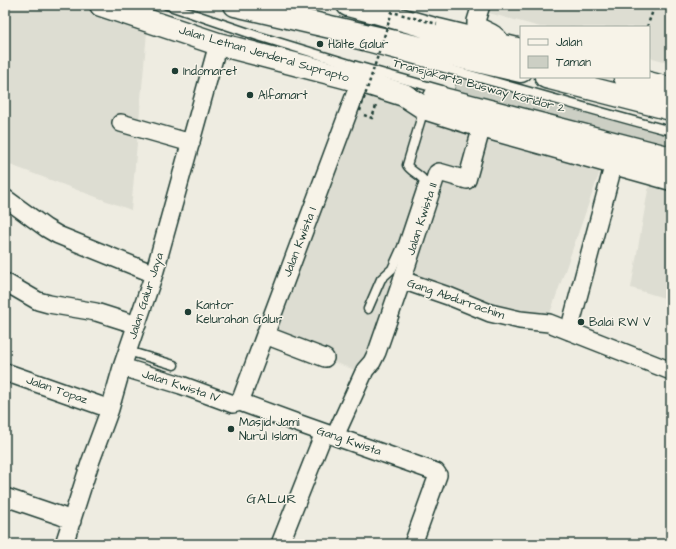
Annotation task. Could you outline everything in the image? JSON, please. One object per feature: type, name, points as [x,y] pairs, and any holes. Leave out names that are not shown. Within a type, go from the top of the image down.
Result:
[{"type":"main road","name":"Jalan Letnan Jenderal Suprapto","points":[[101,5],[218,44],[360,81],[404,95],[425,105],[482,126],[671,178]]},
{"type":"main road","points":[[235,5],[520,71]]},
{"type":"main road","points":[[348,5],[376,8],[438,30],[512,48]]},
{"type":"main road","points":[[550,78],[671,110]]},
{"type":"main road","points":[[629,78],[671,89]]},
{"type":"main road","name":"Jalan Letnan Jenderal Suprapto","points":[[404,95],[428,95],[671,158]]},
{"type":"street","points":[[481,5],[476,25],[494,34],[512,48]]},
{"type":"street","name":"Jalan Galur Jaya","points":[[64,544],[154,274],[218,44]]},
{"type":"street","name":"Jalan Kwista I","points":[[240,402],[360,81]]},
{"type":"street","points":[[121,123],[190,143]]},
{"type":"street","name":"Jalan Kwista II","points":[[402,280],[437,173],[438,172],[467,180],[482,126]]},
{"type":"street","points":[[569,331],[614,163]]},
{"type":"street","points":[[5,198],[52,232],[154,274]]},
{"type":"street","name":"Gang Abdurrachim","points":[[280,544],[329,434],[365,370],[372,362],[377,352],[402,280],[451,297],[490,313],[520,320],[549,323],[671,370]]},
{"type":"street","points":[[5,282],[38,301],[96,312],[137,325]]},
{"type":"street","points":[[265,335],[325,358]]},
{"type":"street","name":"Jalan Kwista IV","points":[[122,367],[181,385],[233,404],[240,402]]},
{"type":"street","name":"Jalan Topaz","points":[[5,372],[110,409]]},
{"type":"street","name":"Gang Kwista","points":[[240,402],[437,472],[438,475],[413,544]]},
{"type":"street","points":[[5,497],[72,521]]},
{"type":"lane","name":"Transjakarta Busway Koridor 2","points":[[167,5],[258,36],[453,93]]},
{"type":"lane","points":[[226,5],[252,16],[275,22]]},
{"type":"lane","name":"Transjakarta Busway Koridor 2","points":[[350,42],[480,77],[586,108],[671,130]]},
{"type":"lane","points":[[368,309],[381,279],[392,269],[402,248],[424,181],[410,170],[407,165],[425,105]]},
{"type":"lane","points":[[128,351],[174,365]]},
{"type":"path","points":[[647,26],[655,5]]},
{"type":"path","points":[[360,110],[392,12],[437,24]]},
{"type":"shaded area","points":[[5,5],[101,5],[148,21],[131,210],[5,163]]},
{"type":"shaded area","points":[[460,5],[671,5],[671,63],[650,57],[650,26],[536,26]]},
{"type":"shaded area","points":[[360,81],[604,160],[548,319],[397,280],[369,375],[269,339]]},
{"type":"shaded area","points":[[651,173],[671,179],[671,300],[631,288]]},
{"type":"green space","points":[[460,72],[671,130],[671,148],[453,93]]},
{"type":"place","name":"Halte Galur","points":[[320,44]]},
{"type":"place","name":"Indomaret","points":[[175,71]]},
{"type":"place","name":"Alfamart","points":[[250,95]]},
{"type":"place","name":"Kantor Kelurahan Galur","points":[[188,312]]},
{"type":"place","name":"Balai RW V","points":[[581,322]]},
{"type":"place","name":"Masjid Jami Nurul Islam","points":[[231,429]]},
{"type":"district","name":"GALUR","points":[[272,499]]}]
